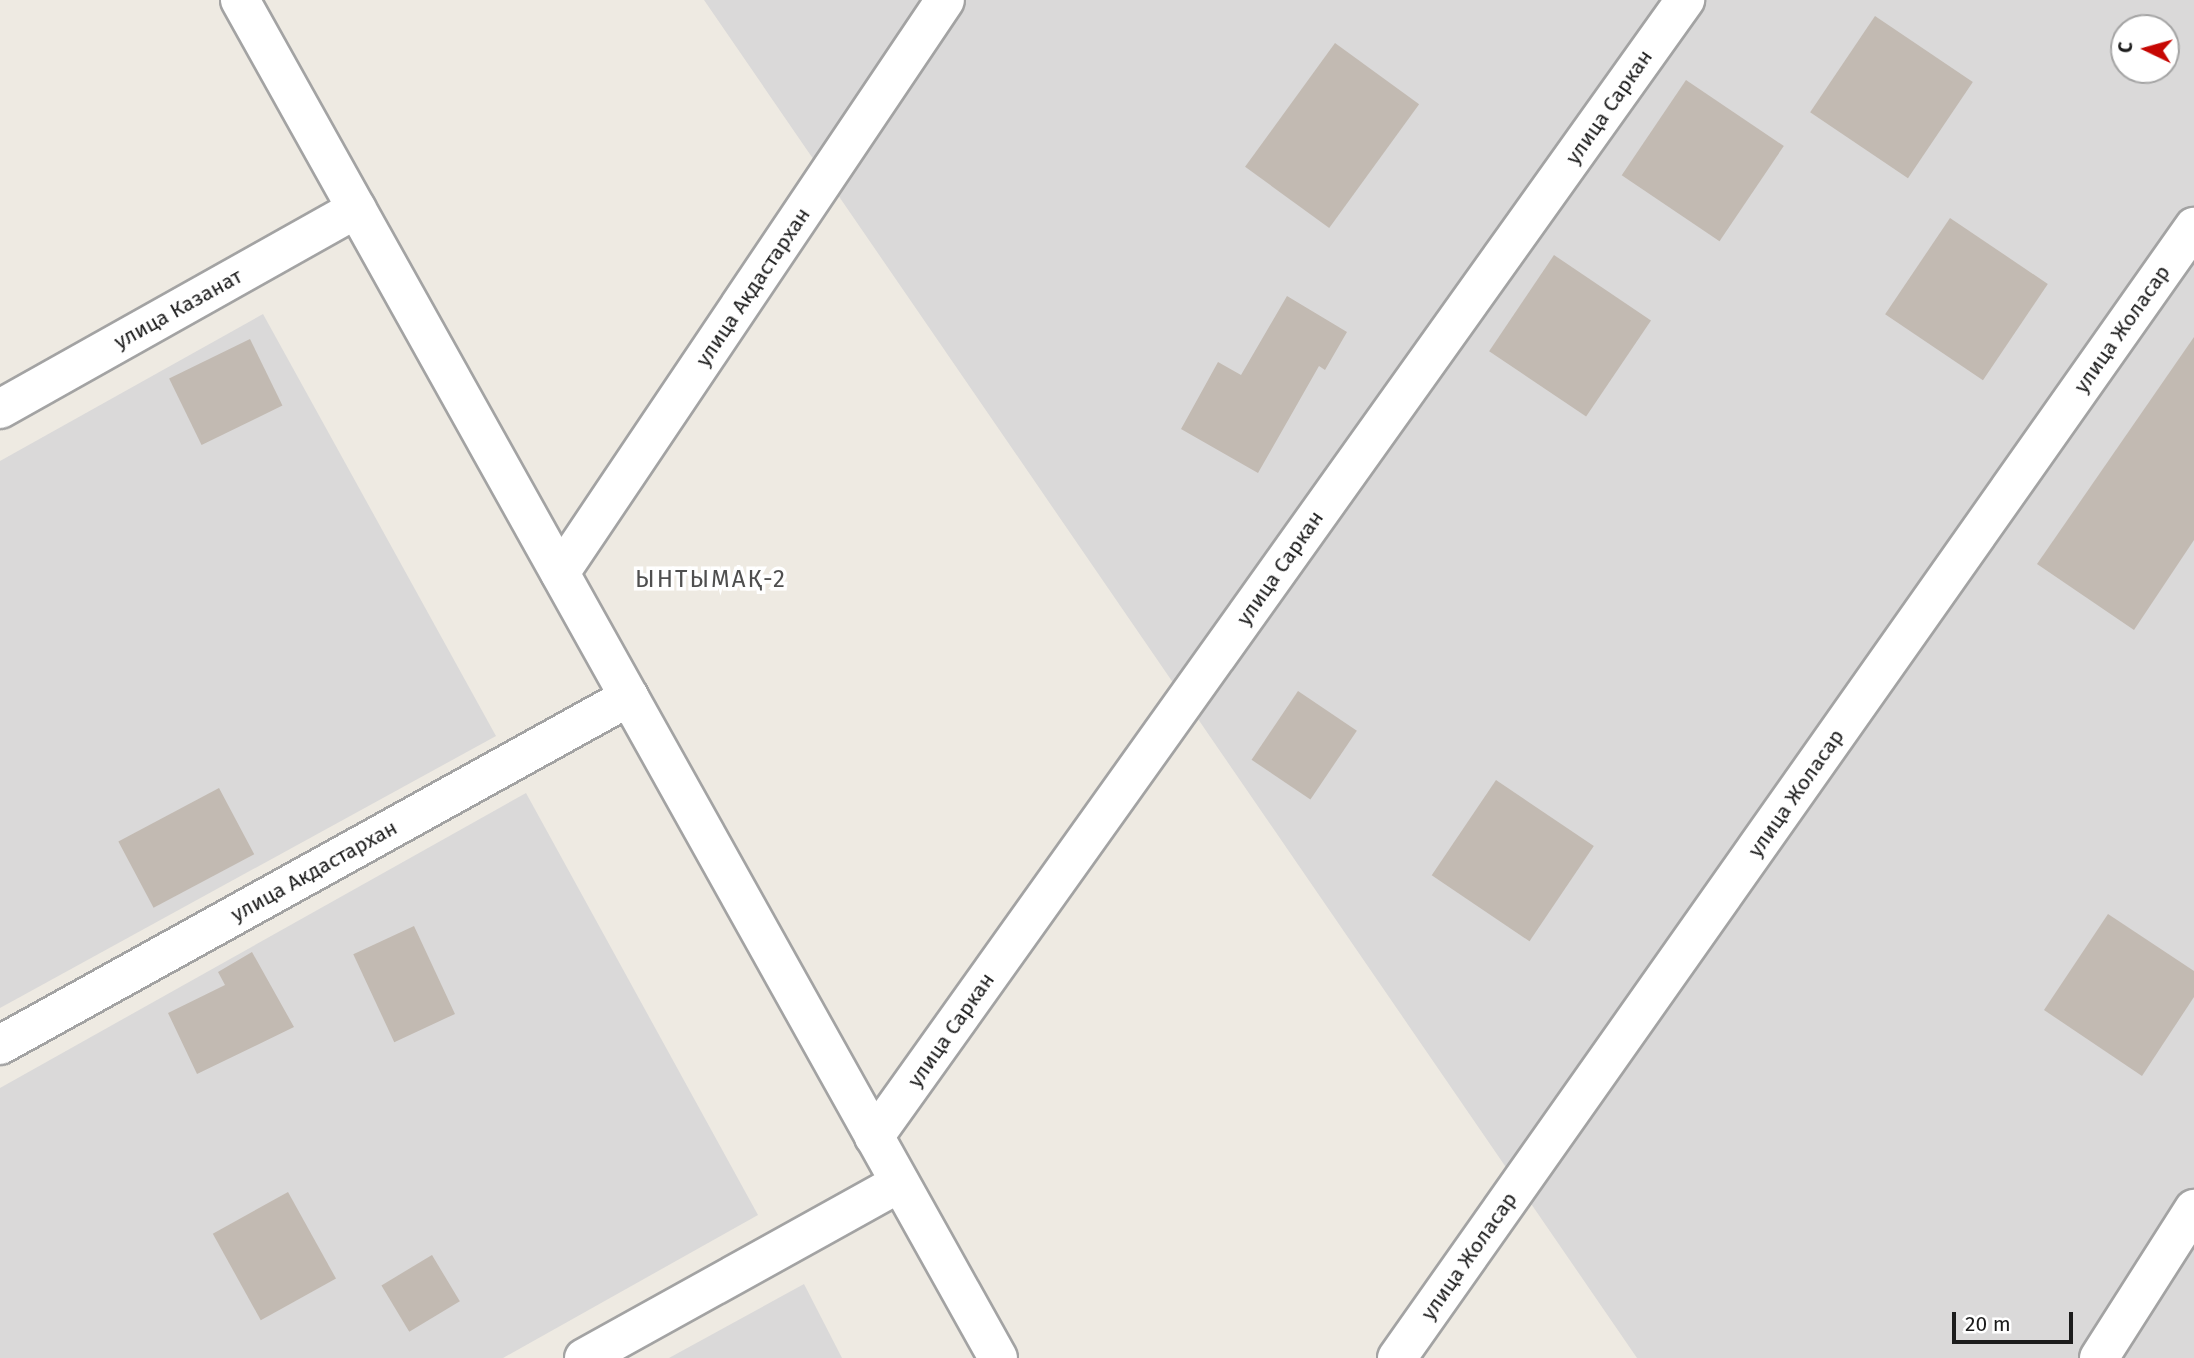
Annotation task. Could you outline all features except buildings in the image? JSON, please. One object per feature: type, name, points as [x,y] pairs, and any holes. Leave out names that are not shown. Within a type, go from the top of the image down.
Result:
[{"type":"street","points":[[240,0],[998,1358]]},
{"type":"street","name":"улица Акдастархан","points":[[560,573],[945,0]]},
{"type":"street","name":"улица Саркан","points":[[874,1137],[1685,0]]},
{"type":"street","name":"улица Казанат","points":[[0,409],[357,209]]},
{"type":"street","name":"улица Жоласар","points":[[1397,1358],[2194,227]]},
{"type":"street","name":"улица Акдастархан","points":[[0,1045],[629,697]]},
{"type":"street","points":[[584,1358],[900,1183]]},
{"type":"street","points":[[2099,1358],[2194,1209]]},
{"type":"shaded area","points":[[704,0],[2194,0],[2194,1358],[1637,1358]]},
{"type":"shaded area","points":[[263,314],[496,736],[0,1008],[0,461]]},
{"type":"shaded area","points":[[526,793],[758,1215],[503,1358],[0,1358],[0,1088]]},
{"type":"shaded area","points":[[804,1284],[842,1358],[669,1358]]},
{"type":"district","name":"ЫНТЫМАҚ-2","points":[[711,580]]}]
